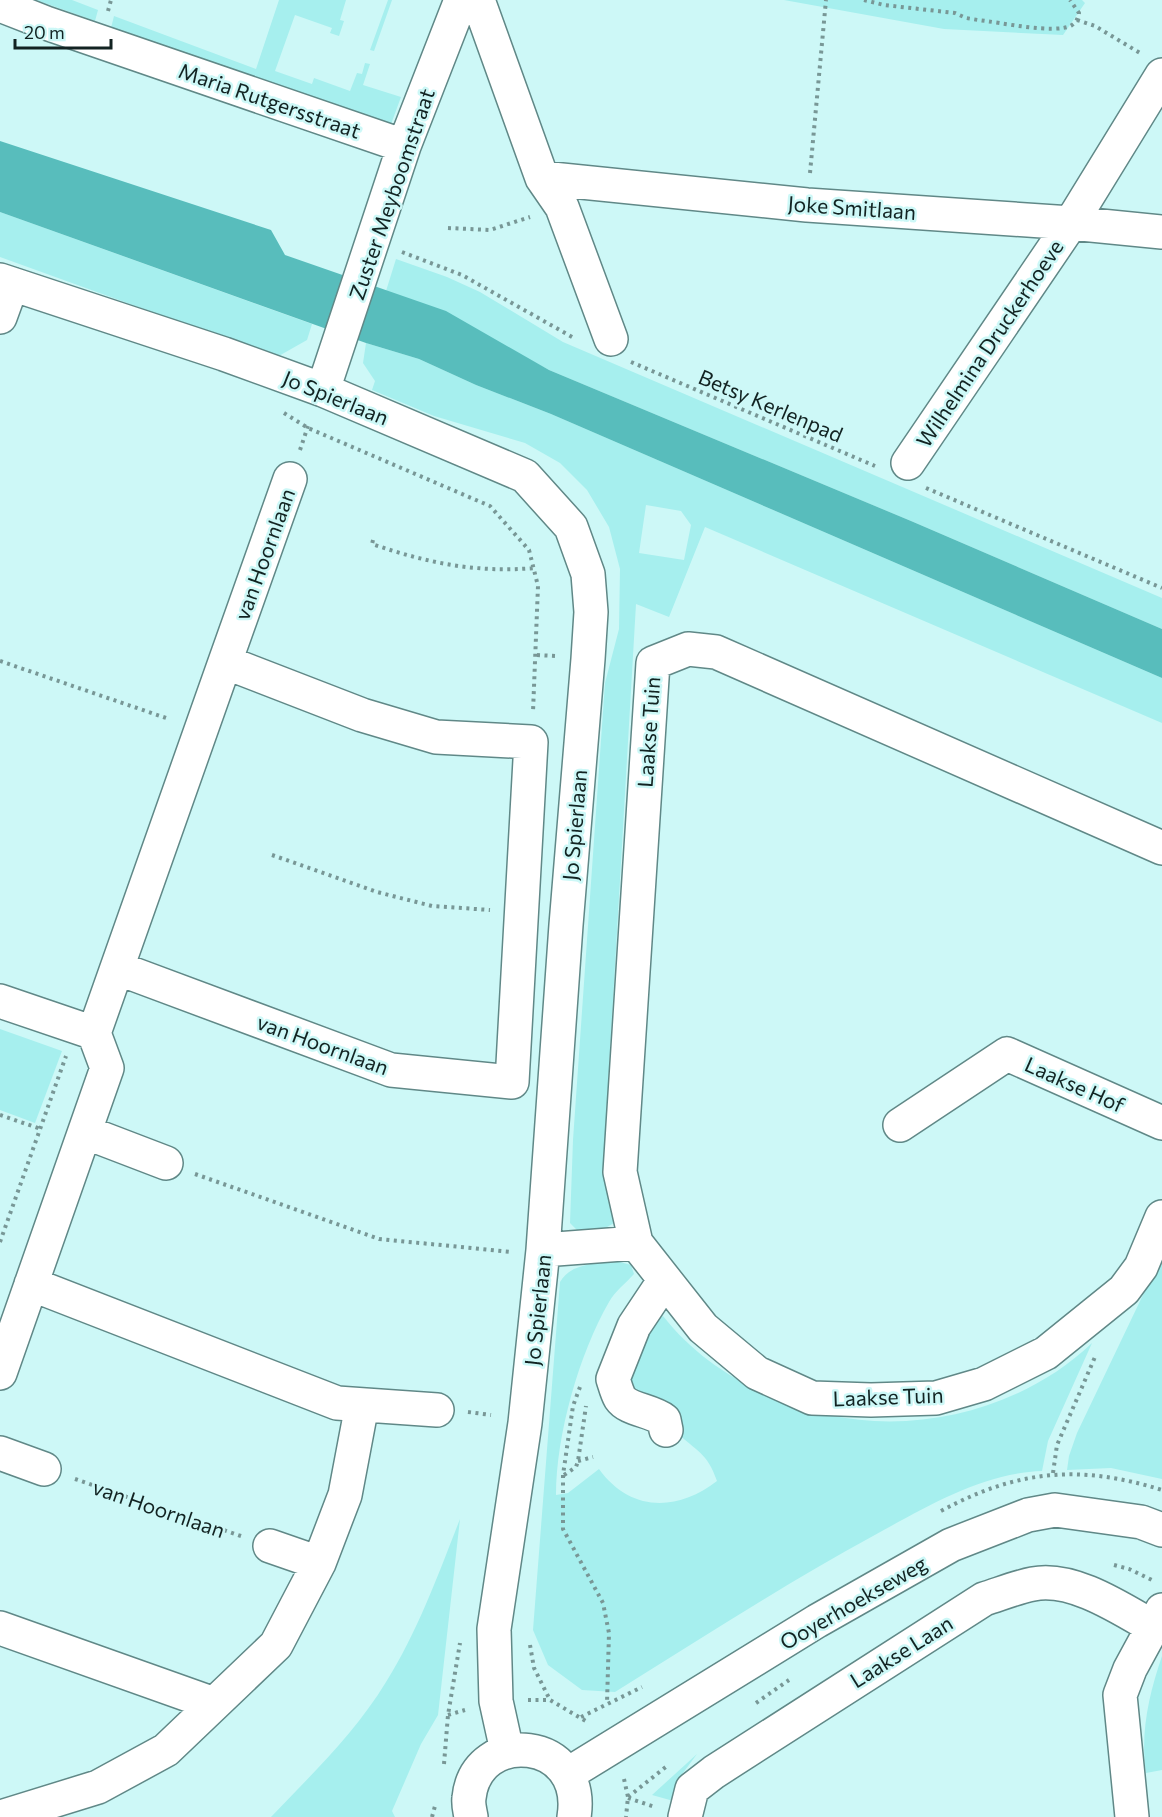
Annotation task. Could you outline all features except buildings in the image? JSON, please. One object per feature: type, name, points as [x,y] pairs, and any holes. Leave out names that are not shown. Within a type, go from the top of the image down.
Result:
[{"type":"street","name":"Zuster Meyboomstraat","points":[[323,390],[404,146],[461,0]]},
{"type":"street","points":[[478,0],[542,178],[562,207],[607,347]]},
{"type":"street","name":"Maria Rutgersstraat","points":[[0,5],[66,30],[404,146]]},
{"type":"street","name":"Wilhelmina Druckerhoeve","points":[[902,472],[1071,223],[1153,65]]},
{"type":"street","name":"Joke Smitlaan","points":[[542,178],[807,205],[1071,223],[1162,232]]},
{"type":"street","points":[[0,317],[6,282]]},
{"type":"street","name":"Jo Spierlaan","points":[[6,282],[224,354],[323,390],[525,476],[571,527],[588,574],[591,612],[588,659],[543,1250],[525,1423],[494,1629],[496,1701],[507,1751]]},
{"type":"street","name":"van Hoornlaan","points":[[85,1030],[117,968],[291,479]]},
{"type":"street","name":"Laakse Tuin","points":[[1162,848],[716,652],[688,649],[653,663],[620,1172],[636,1243],[664,1281],[704,1328],[757,1373],[812,1398],[871,1400],[936,1398],[984,1384],[1046,1353],[1124,1290],[1141,1267],[1162,1217]]},
{"type":"street","points":[[225,662],[362,715],[436,737],[531,742]]},
{"type":"street","name":"van Hoornlaan","points":[[117,968],[391,1070],[512,1082],[531,742]]},
{"type":"street","points":[[0,1001],[85,1030],[107,1068],[0,1373]]},
{"type":"street","name":"Laakse Hof","points":[[900,1125],[1006,1054],[1162,1123]]},
{"type":"street","points":[[85,1132],[166,1163]]},
{"type":"street","points":[[543,1250],[636,1243]]},
{"type":"street","points":[[664,1281],[634,1326],[613,1379],[621,1399],[637,1410],[655,1413],[664,1420],[666,1430]]},
{"type":"street","points":[[31,1284],[337,1403],[437,1410]]},
{"type":"street","points":[[1,1817],[98,1787],[166,1750],[276,1645],[319,1563],[345,1495],[362,1405]]},
{"type":"street","points":[[0,1453],[44,1469]]},
{"type":"street","name":"Ooyerhoekseweg","points":[[568,1774],[817,1621],[951,1545],[1028,1515],[1055,1510],[1141,1522],[1162,1530]]},
{"type":"street","points":[[270,1546],[319,1563]]},
{"type":"street","name":"Laakse Laan","points":[[686,1817],[692,1789],[714,1772],[984,1599],[1035,1583],[1073,1587],[1157,1618],[1130,1669],[1120,1695],[1132,1817]]},
{"type":"street","points":[[0,1628],[214,1704]]},
{"type":"street","points":[[471,1817],[469,1799],[474,1778],[488,1761],[507,1751],[524,1749],[542,1753],[556,1761],[568,1774],[576,1795],[574,1817]]},
{"type":"path","points":[[807,205],[826,0]]},
{"type":"path","points":[[864,0],[884,5],[955,13],[966,18],[1052,29],[1070,26],[1077,20],[1079,13],[1070,0]]},
{"type":"path","points":[[1077,20],[1095,26],[1134,48],[1153,65]]},
{"type":"path","points":[[448,228],[490,230],[562,207]]},
{"type":"path","name":"Betsy Kerlenpad","points":[[373,242],[462,275],[607,347],[902,472],[1162,588]]},
{"type":"path","name":"Jo Spierlaan","points":[[308,428],[490,506],[529,550],[535,568],[538,598],[531,742]]},
{"type":"path","points":[[373,540],[372,544],[415,559],[454,566],[535,568]]},
{"type":"path","points":[[0,661],[200,730]]},
{"type":"path","points":[[272,855],[377,892],[432,906],[520,912]]},
{"type":"path","points":[[0,1242],[40,1129],[85,1030]]},
{"type":"path","points":[[0,1114],[40,1129]]},
{"type":"path","points":[[166,1163],[379,1239],[508,1252]]},
{"type":"path","name":"Jo Spierlaan","points":[[507,1263],[509,1240]]},
{"type":"path","points":[[1055,1510],[1053,1474],[1057,1445],[1098,1352]]},
{"type":"path","points":[[581,1383],[573,1406],[563,1475],[563,1530],[603,1603],[609,1633],[608,1703]]},
{"type":"path","points":[[491,1415],[492,1404]]},
{"type":"path","points":[[563,1475],[576,1467],[578,1461],[592,1456]]},
{"type":"path","name":"van Hoornlaan","points":[[44,1469],[270,1546]]},
{"type":"path","points":[[1053,1474],[1117,1478],[1162,1491]]},
{"type":"path","points":[[448,1715],[461,1636]]},
{"type":"path","points":[[550,1700],[581,1717]]},
{"type":"path","points":[[626,1817],[628,1797]]},
{"type":"shaded area","points":[[36,0],[72,0],[98,10],[95,21]]},
{"type":"shaded area","points":[[279,0],[346,0],[340,20],[344,21],[339,36],[330,33],[332,28],[295,15],[275,71],[312,84],[314,78],[350,91],[357,73],[362,74],[365,63],[370,64],[363,85],[401,97],[390,127],[111,28],[114,16],[256,69]]},
{"type":"shaded area","points":[[388,0],[392,0],[374,51],[370,50]]},
{"type":"shaded area","points":[[784,0],[1082,0],[1085,3],[1063,35],[944,29]]},
{"type":"shaded area","points":[[0,141],[271,230],[285,255],[446,311],[549,370],[1162,629],[1162,678],[419,359],[366,343],[0,212]]},
{"type":"shaded area","points":[[0,212],[312,324],[307,340],[277,357],[0,257]]},
{"type":"shaded area","points":[[396,259],[447,277],[480,292],[563,342],[1162,598],[1162,629],[549,370],[506,347],[386,291]]},
{"type":"shaded area","points":[[366,343],[419,359],[1162,678],[1162,723],[705,527],[669,617],[636,604],[603,1173],[616,1222],[598,1232],[580,1233],[570,1223],[573,1140],[605,683],[619,629],[620,569],[609,527],[587,490],[560,463],[525,443],[434,416],[372,390],[375,381],[363,363]],"holes":[[[646,505],[681,511],[691,525],[684,560],[639,553]]]},
{"type":"shaded area","points":[[0,1029],[62,1051],[35,1123],[0,1110]]},
{"type":"shaded area","points":[[1162,1255],[1162,1479],[1111,1468],[1067,1470],[1077,1433]]},
{"type":"shaded area","points":[[616,1261],[631,1265],[634,1274],[609,1302],[579,1370],[560,1447],[556,1495],[568,1493],[599,1469],[611,1483],[625,1493],[639,1500],[655,1503],[686,1498],[717,1481],[705,1458],[625,1384],[652,1324],[663,1316],[690,1346],[722,1370],[756,1389],[816,1412],[864,1420],[899,1421],[934,1418],[969,1411],[1003,1400],[1065,1366],[1092,1343],[1048,1441],[1042,1471],[998,1478],[955,1493],[808,1573],[615,1692],[582,1690],[548,1665],[533,1630],[560,1282],[570,1271],[577,1268]]},
{"type":"shaded area","points":[[460,1519],[438,1715],[421,1744],[392,1811],[395,1817],[271,1817],[347,1736],[374,1701],[418,1623]]},
{"type":"shaded area","points":[[1162,1656],[1162,1770],[1146,1773],[1145,1728],[1153,1685]]},
{"type":"shaded area","points":[[697,1754],[677,1781],[677,1802],[652,1795]]}]
